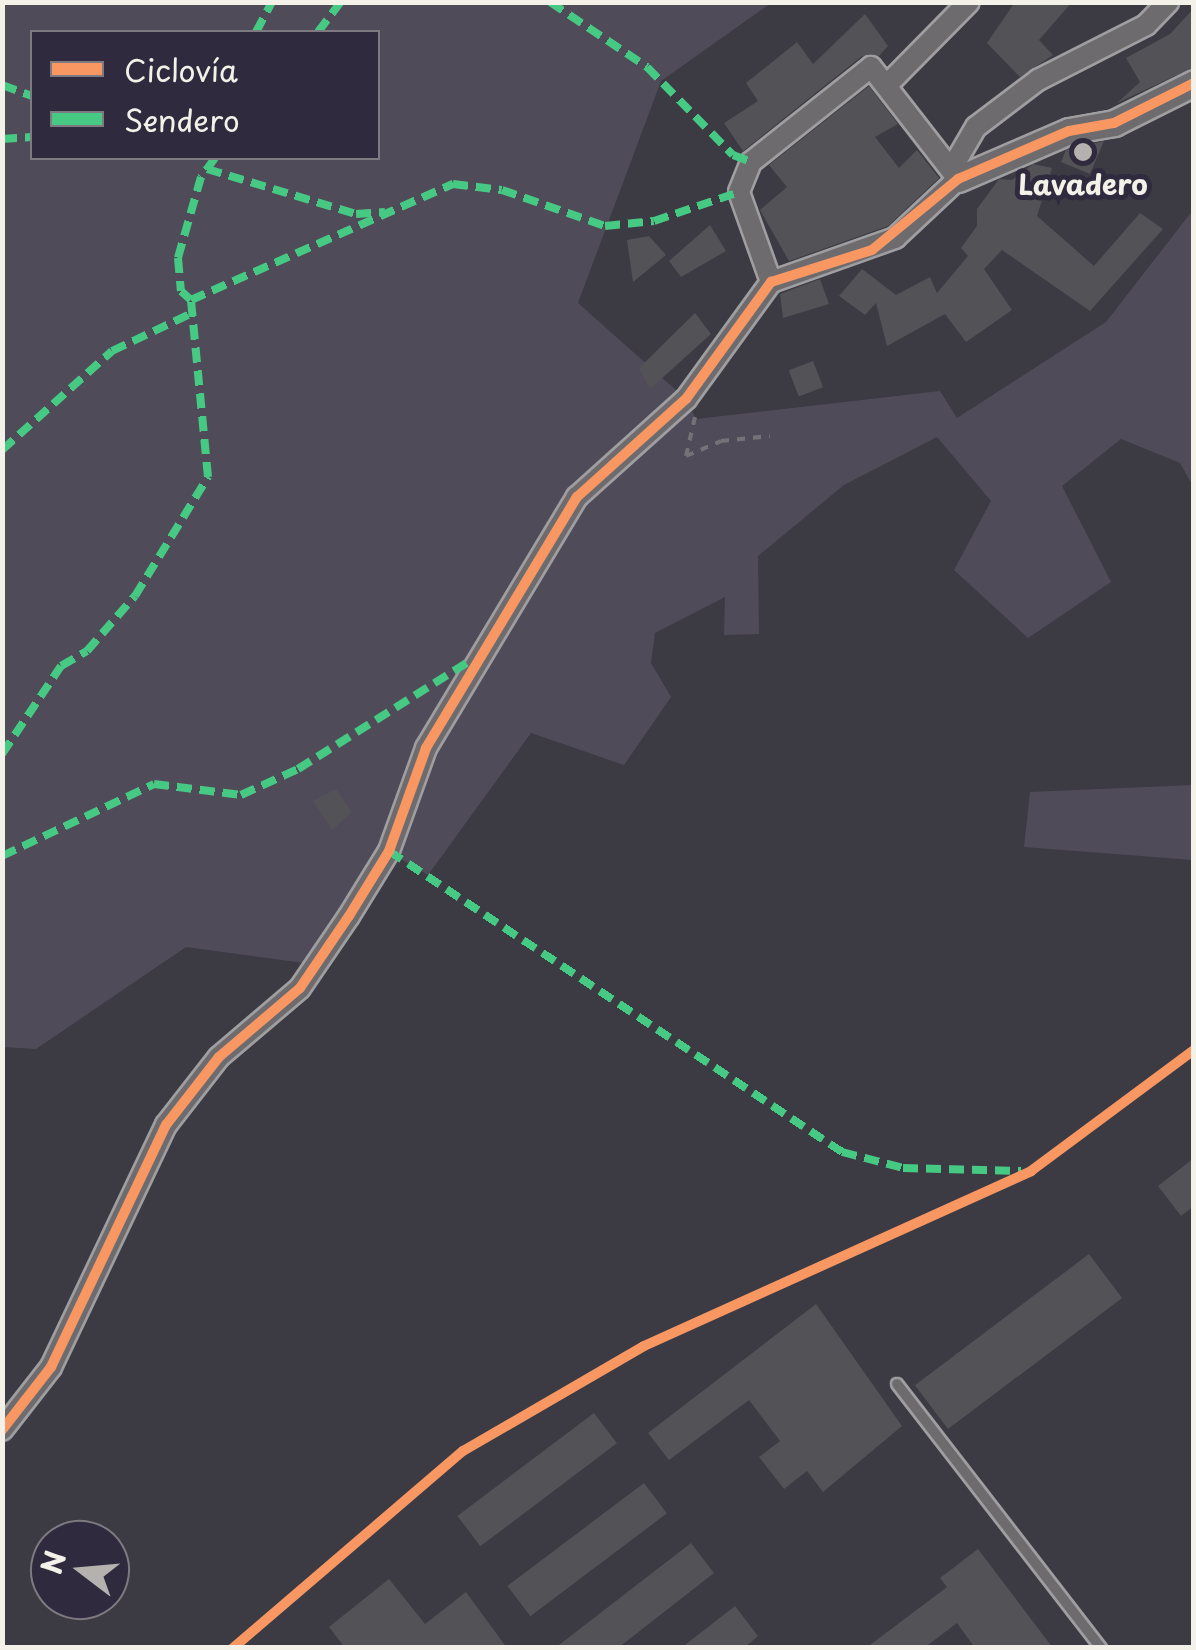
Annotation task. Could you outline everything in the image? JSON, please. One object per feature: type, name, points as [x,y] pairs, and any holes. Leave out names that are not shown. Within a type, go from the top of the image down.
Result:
[{"type":"street","points":[[888,84],[969,2]]},
{"type":"street","points":[[2,1430],[52,1367],[166,1125],[219,1057],[318,965],[389,851],[426,748],[506,623],[552,532],[604,469],[686,400],[771,282],[894,238],[955,174],[976,127],[1038,80],[1146,24],[1168,2]]},
{"type":"street","points":[[771,282],[739,192],[751,162],[870,67],[888,84],[955,174]]},
{"type":"street","points":[[955,174],[1069,131],[1114,123],[1194,83]]},
{"type":"lane","points":[[898,1384],[1101,1648]]},
{"type":"path","points":[[686,400],[696,419],[686,456],[721,441],[770,436]]},
{"type":"shaded area","points":[[2,3],[771,3],[661,81],[578,303],[686,399],[696,419],[940,391],[957,418],[1106,322],[1193,210],[1193,486],[1180,463],[1121,439],[1062,486],[1111,582],[1028,638],[954,570],[991,501],[937,437],[844,485],[758,556],[759,634],[724,635],[725,597],[655,633],[651,663],[671,697],[624,765],[531,733],[428,875],[389,852],[304,963],[186,947],[36,1049],[3,1047]]},
{"type":"shaded area","points":[[1193,785],[1193,860],[1024,847],[1030,792]]},
{"type":"building","points":[[1015,2],[1072,2],[1039,40],[1053,55],[1020,77],[987,43]]},
{"type":"building","points":[[1194,8],[1194,67],[1117,103],[1140,82],[1126,58],[1170,34]]},
{"type":"building","points":[[865,14],[888,46],[879,56],[862,56],[743,151],[724,123],[758,101],[746,83],[797,42],[813,64]]},
{"type":"building","points":[[869,86],[898,124],[875,137],[899,168],[917,150],[939,178],[888,226],[789,261],[760,210],[787,187],[769,165]]},
{"type":"building","name":"Lavadero","points":[[1104,141],[1090,174],[1061,162],[1066,150]]},
{"type":"building","points":[[1033,164],[1052,168],[1037,216],[1094,266],[1140,213],[1163,229],[1090,311],[1002,250],[984,269],[1012,310],[966,342],[945,314],[887,346],[876,303],[865,315],[839,296],[862,269],[896,295],[930,277],[937,293],[968,256],[961,248],[977,226],[977,209],[999,179],[1012,180]]},
{"type":"building","points":[[710,225],[726,251],[681,277],[669,261]]},
{"type":"building","points":[[649,236],[666,255],[633,282],[627,240]]},
{"type":"building","points":[[820,279],[829,304],[783,318],[780,294]]},
{"type":"building","points":[[695,313],[711,334],[650,389],[639,368]]},
{"type":"building","points":[[813,361],[823,387],[799,396],[789,370]]},
{"type":"building","points":[[336,789],[352,812],[332,830],[313,801]]},
{"type":"building","points":[[1194,1158],[1194,1206],[1181,1216],[1158,1186]]},
{"type":"building","points":[[1089,1254],[1122,1298],[948,1429],[915,1385]]},
{"type":"building","points":[[816,1304],[902,1426],[823,1492],[807,1471],[784,1489],[759,1457],[780,1441],[749,1400],[669,1460],[648,1433]]},
{"type":"building","points":[[594,1413],[617,1443],[480,1546],[457,1516]]},
{"type":"building","points":[[644,1483],[667,1513],[530,1616],[507,1586]]},
{"type":"building","points":[[691,1543],[714,1573],[618,1648],[555,1648]]},
{"type":"building","points":[[978,1549],[1053,1648],[975,1648],[957,1623],[924,1648],[866,1648],[947,1587],[940,1578]]},
{"type":"building","points":[[389,1579],[425,1624],[466,1592],[507,1648],[345,1648],[329,1627]]},
{"type":"building","points":[[735,1606],[758,1636],[744,1648],[681,1648]]},
{"type":"marked path","points":[[257,30],[272,2]]},
{"type":"marked path","points":[[320,30],[341,2]]},
{"type":"marked path","points":[[550,2],[647,67],[733,155],[751,162]]},
{"type":"marked path","points":[[2,85],[30,95]]},
{"type":"marked path","points":[[2,139],[30,137]]},
{"type":"marked path","points":[[214,160],[201,177],[178,258],[181,291],[191,300],[453,184],[502,190],[605,226],[654,221],[739,192]]},
{"type":"marked path","points":[[207,169],[356,214],[385,212]]},
{"type":"marked path","points":[[2,754],[61,666],[87,651],[135,596],[208,477],[191,300]]},
{"type":"marked path","points":[[2,450],[112,351],[192,313]]},
{"type":"marked path","points":[[2,856],[154,784],[241,795],[298,769],[471,660]]},
{"type":"marked path","points":[[389,851],[842,1152],[903,1168],[1021,1171]]},
{"type":"cycle path","points":[[2,1430],[51,1367],[166,1125],[219,1057],[300,988],[349,916],[389,851],[426,748],[577,497],[686,399],[771,282],[872,250],[958,179],[1069,131],[1114,123],[1194,83]]},
{"type":"cycle path","points":[[233,1648],[463,1451],[644,1346],[1031,1171],[1194,1050]]},
{"type":"place","name":"Lavadero","points":[[1083,152]]}]
